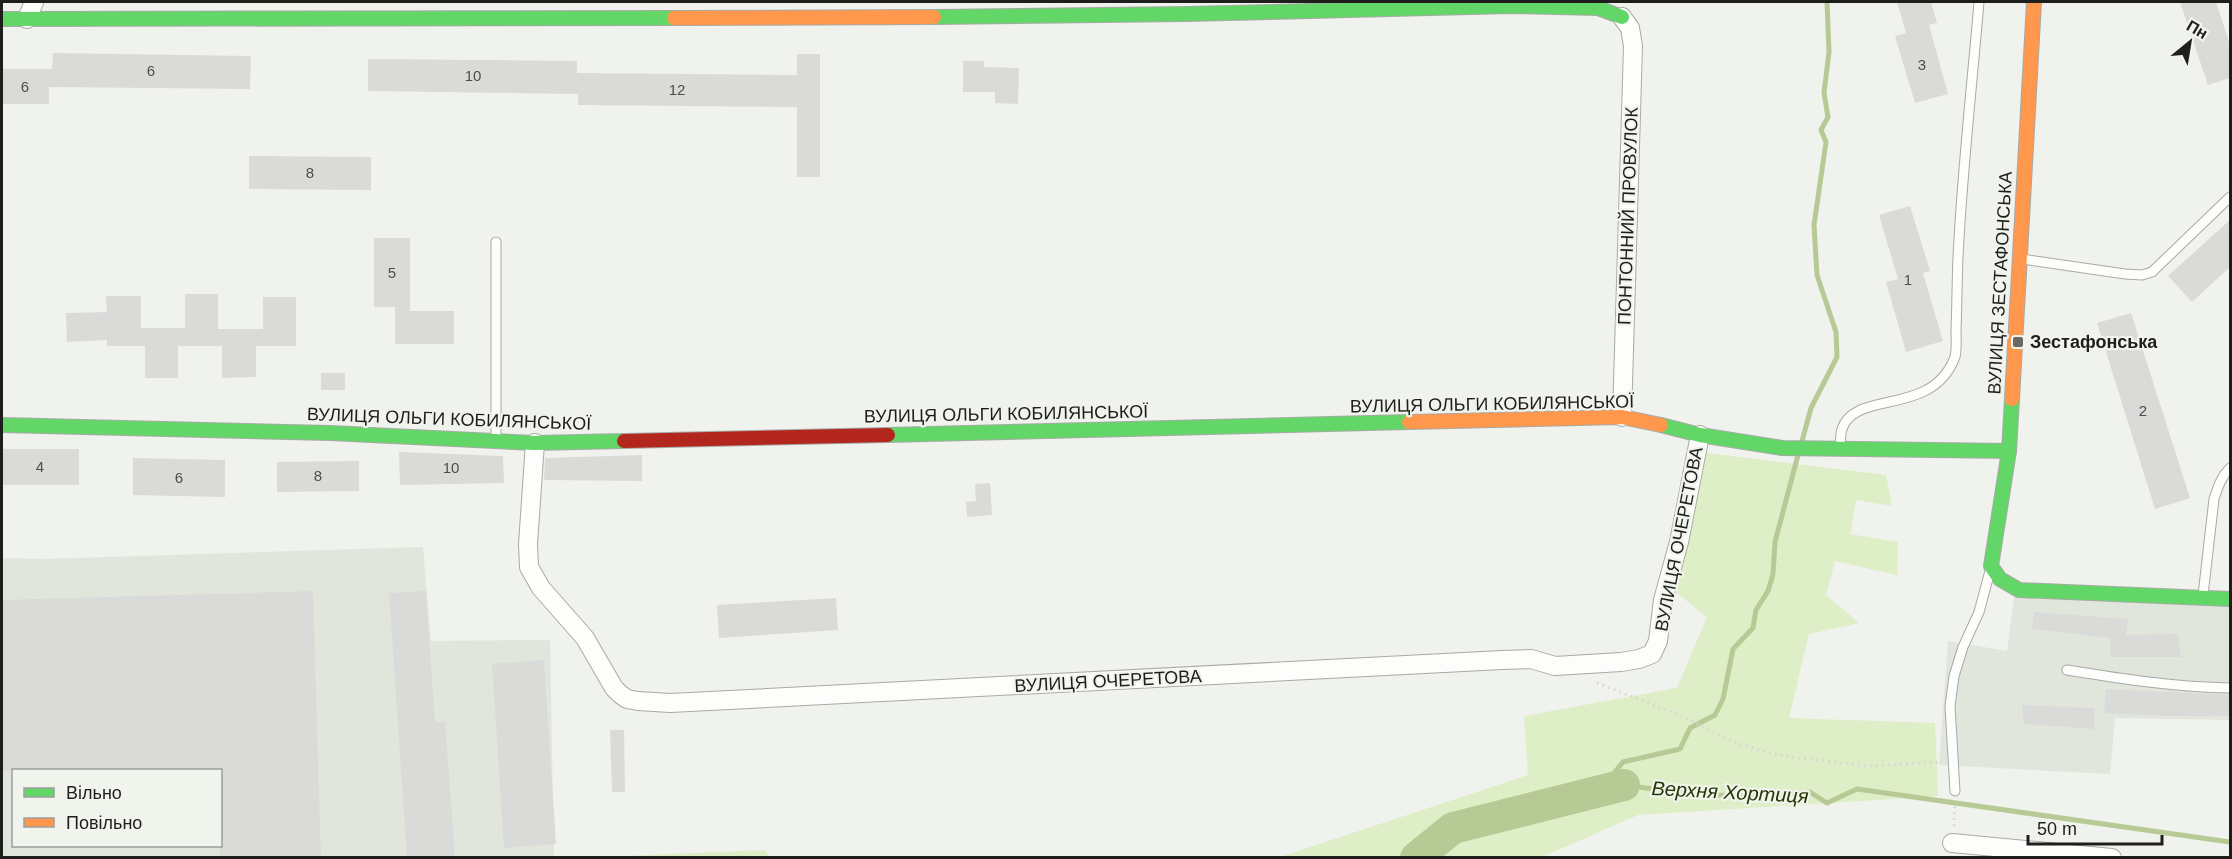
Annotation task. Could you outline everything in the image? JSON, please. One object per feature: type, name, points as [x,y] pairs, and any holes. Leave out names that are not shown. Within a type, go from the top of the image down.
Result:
[{"type":"street","points":[[27,19],[34,2]]},
{"type":"street","name":"ВУЛИЦЯ ЗЕСТАФОНСЬКА","points":[[1991,566],[2009,451],[2034,2]]},
{"type":"street","points":[[2,19],[220,9],[1188,8],[1512,4],[1598,8],[1622,17]]},
{"type":"street","name":"ПОНТОННИЙ ПРОВУЛОК","points":[[1622,17],[1630,28],[1633,46],[1622,417]]},
{"type":"street","name":"ВУЛИЦЯ ОЛЬГИ КОБИЛЯНСЬКОЇ","points":[[2,425],[318,433],[535,443],[1622,417],[1700,435],[1782,447],[2009,451]]},
{"type":"street","name":"ВУЛИЦЯ ОЧЕРЕТОВА","points":[[535,443],[528,544],[529,567],[541,588],[585,638],[620,694],[627,699],[638,701],[670,703],[1502,660],[1531,659],[1555,666],[1639,659],[1652,654],[1658,641],[1663,600],[1679,542],[1700,435]]},
{"type":"street","points":[[1991,566],[2000,579],[2019,590],[2230,599]]},
{"type":"street","points":[[1952,843],[2112,858]]},
{"type":"lane","points":[[1840,449],[1842,429],[1862,409],[1906,399],[1937,385],[1956,355],[1958,255],[1980,2]]},
{"type":"lane","points":[[2019,258],[2142,275],[2152,272],[2230,197]]},
{"type":"lane","points":[[496,242],[496,441]]},
{"type":"lane","points":[[2203,597],[2214,500],[2218,486],[2230,468]]},
{"type":"lane","points":[[1954,791],[1950,706],[1954,676],[1963,647],[1979,612],[1991,566]]},
{"type":"lane","points":[[2067,670],[2187,687],[2230,688]]},
{"type":"path","points":[[1597,682],[1765,752],[1866,766],[1952,762]]},
{"type":"shaded area","points":[[423,547],[431,641],[550,640],[554,856],[571,857],[2,858],[2,558],[44,559]]},
{"type":"shaded area","points":[[2014,597],[2230,606],[2230,720],[2115,718],[2110,774],[1939,765],[1948,641],[2007,651]]},
{"type":"green space","points":[[1699,452],[1886,475],[1892,506],[1856,500],[1850,534],[1898,542],[1897,575],[1835,561],[1826,595],[1859,623],[1809,634],[1789,718],[1935,723],[1938,796],[1638,815],[1542,857],[1277,858],[1528,775],[1524,716],[1677,688],[1707,617],[1673,590]]},
{"type":"green space","points":[[765,850],[769,857],[600,857]]},
{"type":"building","points":[[1897,2],[1931,2],[1937,23],[1929,25],[1948,94],[1915,103],[1895,36],[1906,33]]},
{"type":"building","points":[[2180,2],[2216,2],[2230,45],[2230,78],[2208,85]]},
{"type":"building","points":[[53,53],[251,56],[250,89],[49,87],[49,104],[2,104],[2,69],[52,69]]},
{"type":"building","points":[[797,54],[820,54],[820,177],[797,177],[797,107],[578,105],[578,94],[368,91],[368,59],[577,61],[577,73],[797,75]]},
{"type":"building","points":[[963,61],[984,61],[984,67],[1019,68],[1018,104],[995,103],[995,92],[963,92]]},
{"type":"building","points":[[249,156],[371,157],[371,190],[249,189]]},
{"type":"building","points":[[1910,206],[1930,271],[1923,273],[1943,341],[1906,352],[1886,282],[1898,279],[1879,215]]},
{"type":"building","points":[[2230,220],[2230,267],[2192,302],[2168,276]]},
{"type":"building","points":[[374,238],[410,238],[410,311],[454,311],[454,344],[395,344],[395,307],[374,307]]},
{"type":"building","points":[[185,294],[218,294],[218,329],[263,329],[263,297],[296,297],[296,346],[256,346],[256,377],[222,378],[222,346],[178,346],[178,378],[145,378],[145,346],[107,346],[107,340],[67,342],[66,313],[107,312],[106,296],[141,296],[141,328],[185,328]]},
{"type":"building","points":[[2131,313],[2190,498],[2155,509],[2097,323]]},
{"type":"building","points":[[321,373],[345,373],[345,390],[321,390]]},
{"type":"building","points":[[2,449],[79,449],[79,485],[2,485]]},
{"type":"building","points":[[399,452],[503,456],[504,483],[400,485]]},
{"type":"building","points":[[642,455],[642,481],[544,480],[545,458]]},
{"type":"building","points":[[133,458],[225,460],[225,497],[133,495]]},
{"type":"building","points":[[359,461],[359,491],[277,492],[277,462]]},
{"type":"building","points":[[990,483],[992,515],[967,517],[966,502],[976,501],[975,484]]},
{"type":"building","points":[[313,591],[321,858],[220,858],[222,769],[12,769],[12,771],[2,771],[2,600]]},
{"type":"building","points":[[426,591],[435,722],[445,721],[455,858],[407,858],[389,593]]},
{"type":"building","points":[[836,598],[838,630],[719,638],[717,605]]},
{"type":"building","points":[[2034,612],[2128,619],[2126,635],[2178,634],[2181,657],[2110,657],[2110,638],[2032,629]]},
{"type":"building","points":[[544,660],[556,844],[504,848],[492,664]]},
{"type":"building","points":[[2106,689],[2230,695],[2230,716],[2104,713]]},
{"type":"building","points":[[2022,705],[2095,708],[2094,729],[2024,724]]},
{"type":"building","points":[[610,730],[624,730],[625,792],[612,792]]},
{"type":"waterway","points":[[1802,441],[1811,408],[1837,357],[1836,332],[1817,275],[1814,225],[1826,142],[1821,130],[1828,117],[1824,93],[1829,52],[1827,2]]},
{"type":"waterway","points":[[1612,788],[1615,772],[1623,762],[1680,749],[1690,728],[1715,715],[1723,699],[1733,649],[1753,628],[1756,610],[1768,591],[1773,574],[1775,542],[1798,455]]},
{"type":"waterway","name":"Верхня Хортиця","points":[[1624,785],[1740,796],[1810,792],[1827,803],[1857,789],[2230,842]]},
{"type":"waterway","name":"Верхня Хортиця","points":[[1416,858],[1453,828],[1624,785]]},
{"type":"traffic: fast","points":[[934,17],[1187,14],[1511,6],[1598,8],[1622,17]]},
{"type":"traffic: fast","points":[[2,19],[674,18]]},
{"type":"traffic: fast","points":[[2012,399],[2009,451],[1991,566],[2000,579],[2019,590],[2230,599]]},
{"type":"traffic: fast","points":[[888,435],[1409,422]]},
{"type":"traffic: fast","points":[[2,425],[330,433],[535,443],[624,441]]},
{"type":"traffic: fast","points":[[1661,425],[1700,435],[1782,448],[2009,451]]},
{"type":"traffic: slow","points":[[2012,399],[2034,2]]},
{"type":"traffic: slow","points":[[674,18],[934,17]]},
{"type":"traffic: slow","points":[[1409,422],[1622,417],[1661,425]]},
{"type":"traffic: jam","points":[[624,441],[888,435]]},
{"type":"place","name":"Зестафонська","points":[[2018,342]]}]
